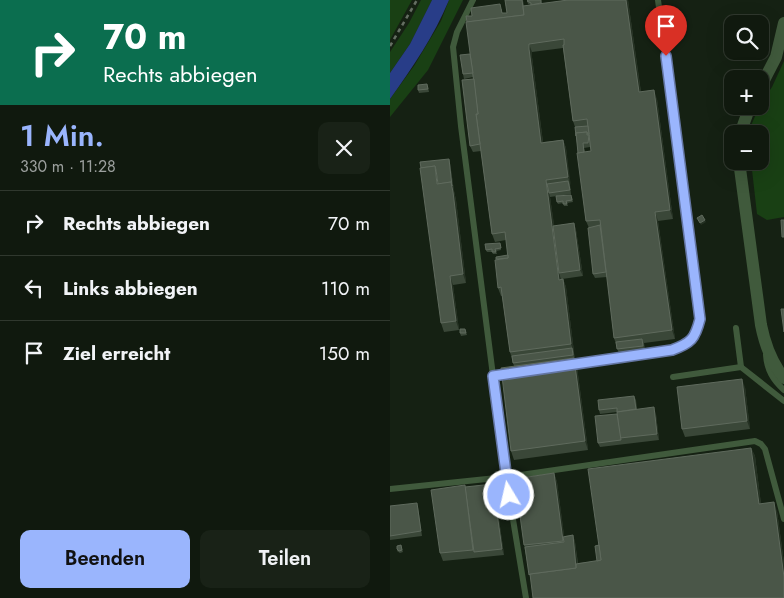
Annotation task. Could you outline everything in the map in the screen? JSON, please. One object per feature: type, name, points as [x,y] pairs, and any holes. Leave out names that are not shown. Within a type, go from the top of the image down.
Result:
[{"type":"street","points":[[769,71],[776,57],[784,23]]},
{"type":"street","points":[[740,170],[761,325],[766,346],[784,378]]},
{"type":"lane","points":[[473,0],[457,32],[453,47],[461,126],[506,478],[526,598]]},
{"type":"lane","points":[[559,366],[672,350],[685,345],[696,335],[700,319],[658,0]]},
{"type":"lane","points":[[736,328],[742,367],[784,401]]},
{"type":"lane","points":[[766,346],[767,362],[772,379],[784,390]]},
{"type":"lane","points":[[673,377],[742,367]]},
{"type":"lane","points":[[493,376],[502,375]]},
{"type":"lane","points":[[390,490],[506,478],[755,441],[765,449],[784,519]]},
{"type":"path","points":[[390,46],[417,0]]},
{"type":"green space","points":[[390,0],[412,0],[390,40]]},
{"type":"green space","points":[[421,0],[432,0],[410,44],[390,73],[390,52]]},
{"type":"green space","points":[[449,0],[463,0],[428,70],[390,117],[390,99],[414,66],[441,21]]},
{"type":"green space","points":[[784,61],[784,217],[767,220],[757,214],[752,170],[769,170],[769,125],[751,125],[756,115],[769,115],[769,92]]},
{"type":"water","points":[[432,0],[449,0],[437,26],[390,99],[390,73],[410,44]]},
{"type":"building","points":[[505,0],[522,0],[524,15],[467,22],[466,16],[472,16],[471,8],[500,4],[502,13],[507,13]]},
{"type":"building","points":[[528,0],[541,0],[541,3],[531,5]]},
{"type":"building","points":[[568,0],[626,0],[639,92],[654,90],[670,210],[655,212],[672,330],[614,338],[600,220],[586,221],[577,153],[591,151],[587,119],[573,121],[563,45],[564,39],[529,44],[529,49],[541,143],[563,140],[568,177],[546,180],[559,280],[563,279],[571,344],[510,352],[501,287],[498,288],[495,260],[508,258],[505,232],[492,234],[466,22],[524,15],[523,6]]},
{"type":"building","points":[[470,54],[473,73],[463,74],[460,55]]},
{"type":"building","points":[[474,79],[480,144],[470,146],[462,80]]},
{"type":"building","points":[[427,84],[428,89],[418,90],[418,85]]},
{"type":"building","points":[[588,126],[589,134],[587,132],[576,133],[576,136],[575,127]]},
{"type":"building","points":[[587,132],[587,135],[589,135],[588,143],[583,143],[584,152],[578,153],[576,133]]},
{"type":"building","points":[[449,159],[452,186],[451,182],[438,184],[435,166],[421,168],[420,162]]},
{"type":"building","points":[[435,166],[437,184],[451,182],[463,274],[450,276],[456,321],[441,323],[420,168]]},
{"type":"building","points":[[568,181],[570,190],[549,193],[547,184]]},
{"type":"building","points":[[571,195],[572,200],[566,201],[567,204],[563,204],[563,201],[557,202],[556,196]]},
{"type":"building","points":[[702,215],[705,220],[700,223],[697,218]]},
{"type":"building","points":[[781,220],[784,220],[784,237],[782,237]]},
{"type":"building","points":[[574,223],[580,270],[559,273],[553,226]]},
{"type":"building","points":[[600,225],[606,272],[593,274],[588,228]]},
{"type":"building","points":[[500,243],[501,248],[495,249],[496,252],[492,252],[492,249],[486,250],[485,244]]},
{"type":"building","points":[[508,255],[508,258],[496,259],[496,257]]},
{"type":"building","points":[[781,309],[784,309],[784,332]]},
{"type":"building","points":[[460,329],[465,329],[466,333],[460,333]]},
{"type":"building","points":[[642,339],[643,346],[617,349],[616,342]]},
{"type":"building","points":[[572,348],[573,355],[513,363],[512,356]]},
{"type":"building","points":[[574,358],[585,441],[511,451],[501,368]]},
{"type":"building","points":[[742,379],[747,421],[682,429],[677,387]]},
{"type":"building","points":[[634,396],[636,409],[617,412],[617,408],[599,410],[598,400]]},
{"type":"building","points":[[654,407],[657,434],[620,438],[617,412]]},
{"type":"building","points":[[617,414],[621,440],[598,443],[595,416]]},
{"type":"building","points":[[751,448],[759,504],[774,502],[784,577],[784,598],[533,598],[530,574],[576,568],[576,564],[601,560],[588,469]]},
{"type":"building","points":[[554,473],[563,541],[524,545],[515,479]]},
{"type":"building","points":[[493,484],[502,549],[474,552],[465,487]]},
{"type":"building","points":[[465,485],[473,550],[440,553],[431,490]]},
{"type":"building","points":[[417,503],[421,531],[390,536],[390,506]]},
{"type":"building","points":[[573,535],[576,568],[529,575],[525,547],[564,542],[563,537]]},
{"type":"building","points":[[401,545],[402,550],[399,551],[397,546]]},
{"type":"building","points":[[599,545],[601,560],[597,561],[595,546]]},
{"type":"route","points":[[509,495],[493,376],[672,350],[685,345],[696,335],[700,319],[666,56]]}]
